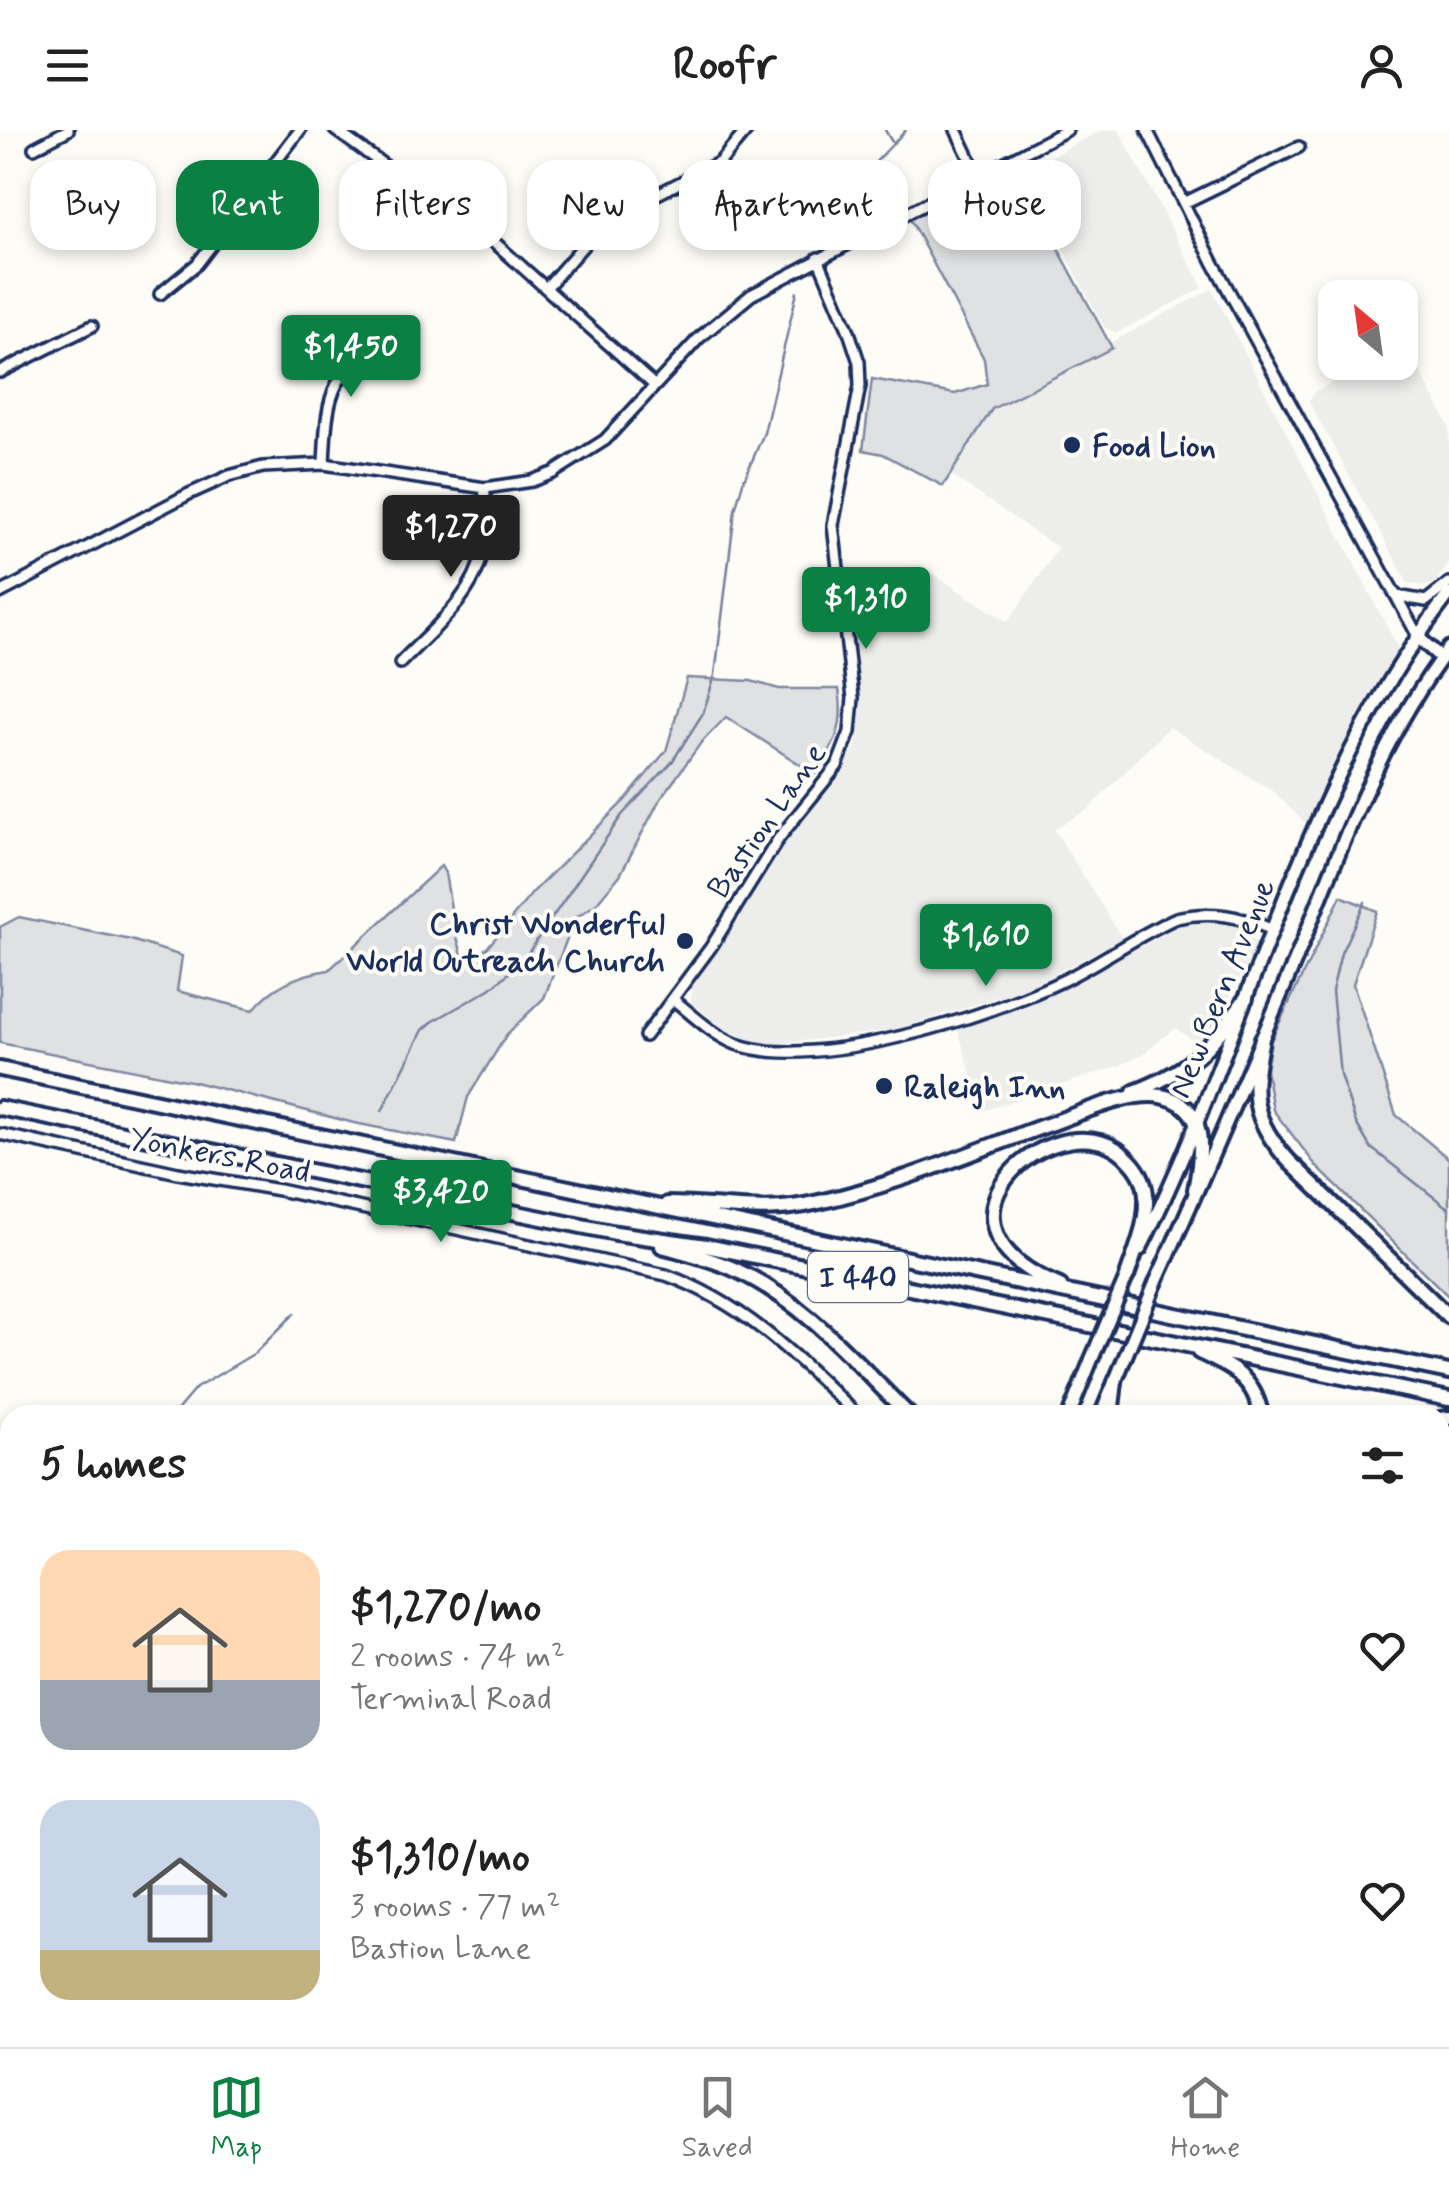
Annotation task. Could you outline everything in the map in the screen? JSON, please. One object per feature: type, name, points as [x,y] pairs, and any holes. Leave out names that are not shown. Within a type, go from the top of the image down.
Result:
[{"type":"highway","points":[[636,1204],[752,1211],[816,1203],[912,1173],[1164,1080],[1190,1064],[1217,1039],[1246,998]]},
{"type":"highway","points":[[1262,1038],[1253,1095],[1268,1135],[1289,1161],[1449,1317]]},
{"type":"highway","name":"I 440","points":[[0,1069],[1449,1372]]},
{"type":"highway","points":[[1080,1113],[1139,1096],[1158,1095],[1181,1105],[1196,1122],[1203,1153],[1196,1190]]},
{"type":"highway","name":"I 440","points":[[0,1108],[616,1233],[706,1246],[1449,1398]]},
{"type":"highway","points":[[1090,1298],[1023,1269],[998,1242],[992,1213],[996,1194],[1007,1176],[1029,1158],[1058,1144],[1084,1139],[1114,1146],[1134,1164],[1144,1185],[1146,1203],[1141,1236],[1127,1276]]},
{"type":"highway","points":[[616,1233],[722,1264],[763,1285],[813,1322],[899,1405]]},
{"type":"highway","points":[[1179,1342],[1224,1362],[1242,1376],[1259,1405]]},
{"type":"highway","points":[[1111,1405],[1114,1382]]},
{"type":"main road","name":"New Bern Avenue","points":[[1074,1405],[1127,1276],[1160,1211],[1343,768],[1449,594]]},
{"type":"main road","points":[[1419,638],[1445,653]]},
{"type":"main road","name":"New Bern Avenue","points":[[1105,1405],[1362,800],[1420,690],[1445,653]]},
{"type":"street","points":[[34,148],[68,130]]},
{"type":"street","points":[[160,294],[197,264],[300,130]]},
{"type":"street","points":[[336,130],[465,216],[654,385]]},
{"type":"street","points":[[546,288],[596,231],[638,204],[720,162],[747,130]]},
{"type":"street","points":[[956,130],[970,160]]},
{"type":"street","points":[[1009,160],[1068,130]]},
{"type":"street","points":[[1147,130],[1419,638]]},
{"type":"street","points":[[1184,203],[1299,147]]},
{"type":"street","points":[[0,593],[215,482],[263,467],[324,464],[485,488],[532,481],[571,464],[604,440],[692,345],[733,308],[771,283],[928,202]]},
{"type":"street","name":"Bastion Lane","points":[[644,1036],[674,1000],[766,856],[837,766],[850,732],[853,698],[833,525],[860,400],[859,362],[818,258]]},
{"type":"street","points":[[0,372],[92,326]]},
{"type":"street","points":[[309,332],[346,370]]},
{"type":"street","points":[[324,464],[327,408],[346,370],[376,355],[404,351]]},
{"type":"street","points":[[400,663],[453,608],[476,571],[484,547],[485,488]]},
{"type":"street","points":[[1396,596],[1426,601],[1449,583]]},
{"type":"street","points":[[674,1000],[728,1041],[766,1052],[802,1052],[894,1040],[1043,990],[1176,918],[1230,914],[1274,930]]},
{"type":"street","name":"Yonkers Road","points":[[0,1134],[178,1173],[279,1190],[666,1275],[718,1298],[756,1322],[846,1405]]},
{"type":"shaded area","points":[[1102,130],[1119,130],[1203,288],[1116,333],[1104,327],[1064,250],[1081,250],[1081,160],[1044,160]]},
{"type":"shaded area","points":[[928,210],[928,250],[1059,250],[1112,348],[992,409],[943,486],[883,454],[863,450],[872,379],[955,394],[987,384],[984,359],[910,219]]},
{"type":"shaded area","points":[[1212,289],[1398,648],[1398,658],[1357,723],[1305,823],[1274,792],[1169,727],[1090,808],[1054,829],[1122,938],[1030,987],[896,1030],[777,1044],[751,1041],[724,1029],[691,1002],[692,988],[775,856],[839,776],[856,746],[861,707],[847,607],[922,567],[1008,622],[1058,548],[952,476],[979,412]]},
{"type":"shaded area","points":[[1418,368],[1449,426],[1449,564],[1434,584],[1408,583],[1309,402],[1314,392],[1337,380],[1418,380]]},
{"type":"shaded area","points":[[687,678],[751,681],[779,689],[839,689],[840,724],[833,744],[815,774],[726,717],[700,744],[658,803],[620,875],[595,905],[575,918],[544,998],[507,1034],[468,1097],[456,1143],[354,1123],[195,1082],[0,1043],[0,927],[19,917],[131,940],[182,956],[177,991],[253,1010],[287,982],[329,970],[441,866],[464,962],[487,948],[533,892],[626,799],[666,751]]},
{"type":"shaded area","points":[[1341,896],[1377,911],[1353,984],[1396,1115],[1449,1159],[1449,1297],[1317,1167],[1273,1110],[1266,1070],[1271,1040]]},
{"type":"shaded area","points":[[1215,922],[1242,928],[1257,945],[1218,1020],[1197,1043],[1175,1028],[1143,1054],[1119,1066],[982,1111],[957,1027],[1059,991],[1180,925]]},
{"type":"waterway","points":[[885,130],[892,142]]},
{"type":"waterway","points":[[878,160],[906,130]]},
{"type":"waterway","points":[[382,1111],[423,1030],[490,989],[522,962],[622,815],[672,762],[703,713],[715,675],[735,510],[764,433],[797,292]]},
{"type":"waterway","points":[[1365,902],[1341,953],[1332,991],[1340,1075],[1356,1123],[1370,1147],[1449,1209]]},
{"type":"waterway","points":[[182,1405],[196,1388],[255,1353],[295,1313]]},
{"type":"place","name":"Food Lion","points":[[1072,445]]},
{"type":"place","name":"Christ Wonderful World Outreach Church","points":[[685,941]]},
{"type":"place","name":"Raleigh Inn","points":[[884,1086]]}]
